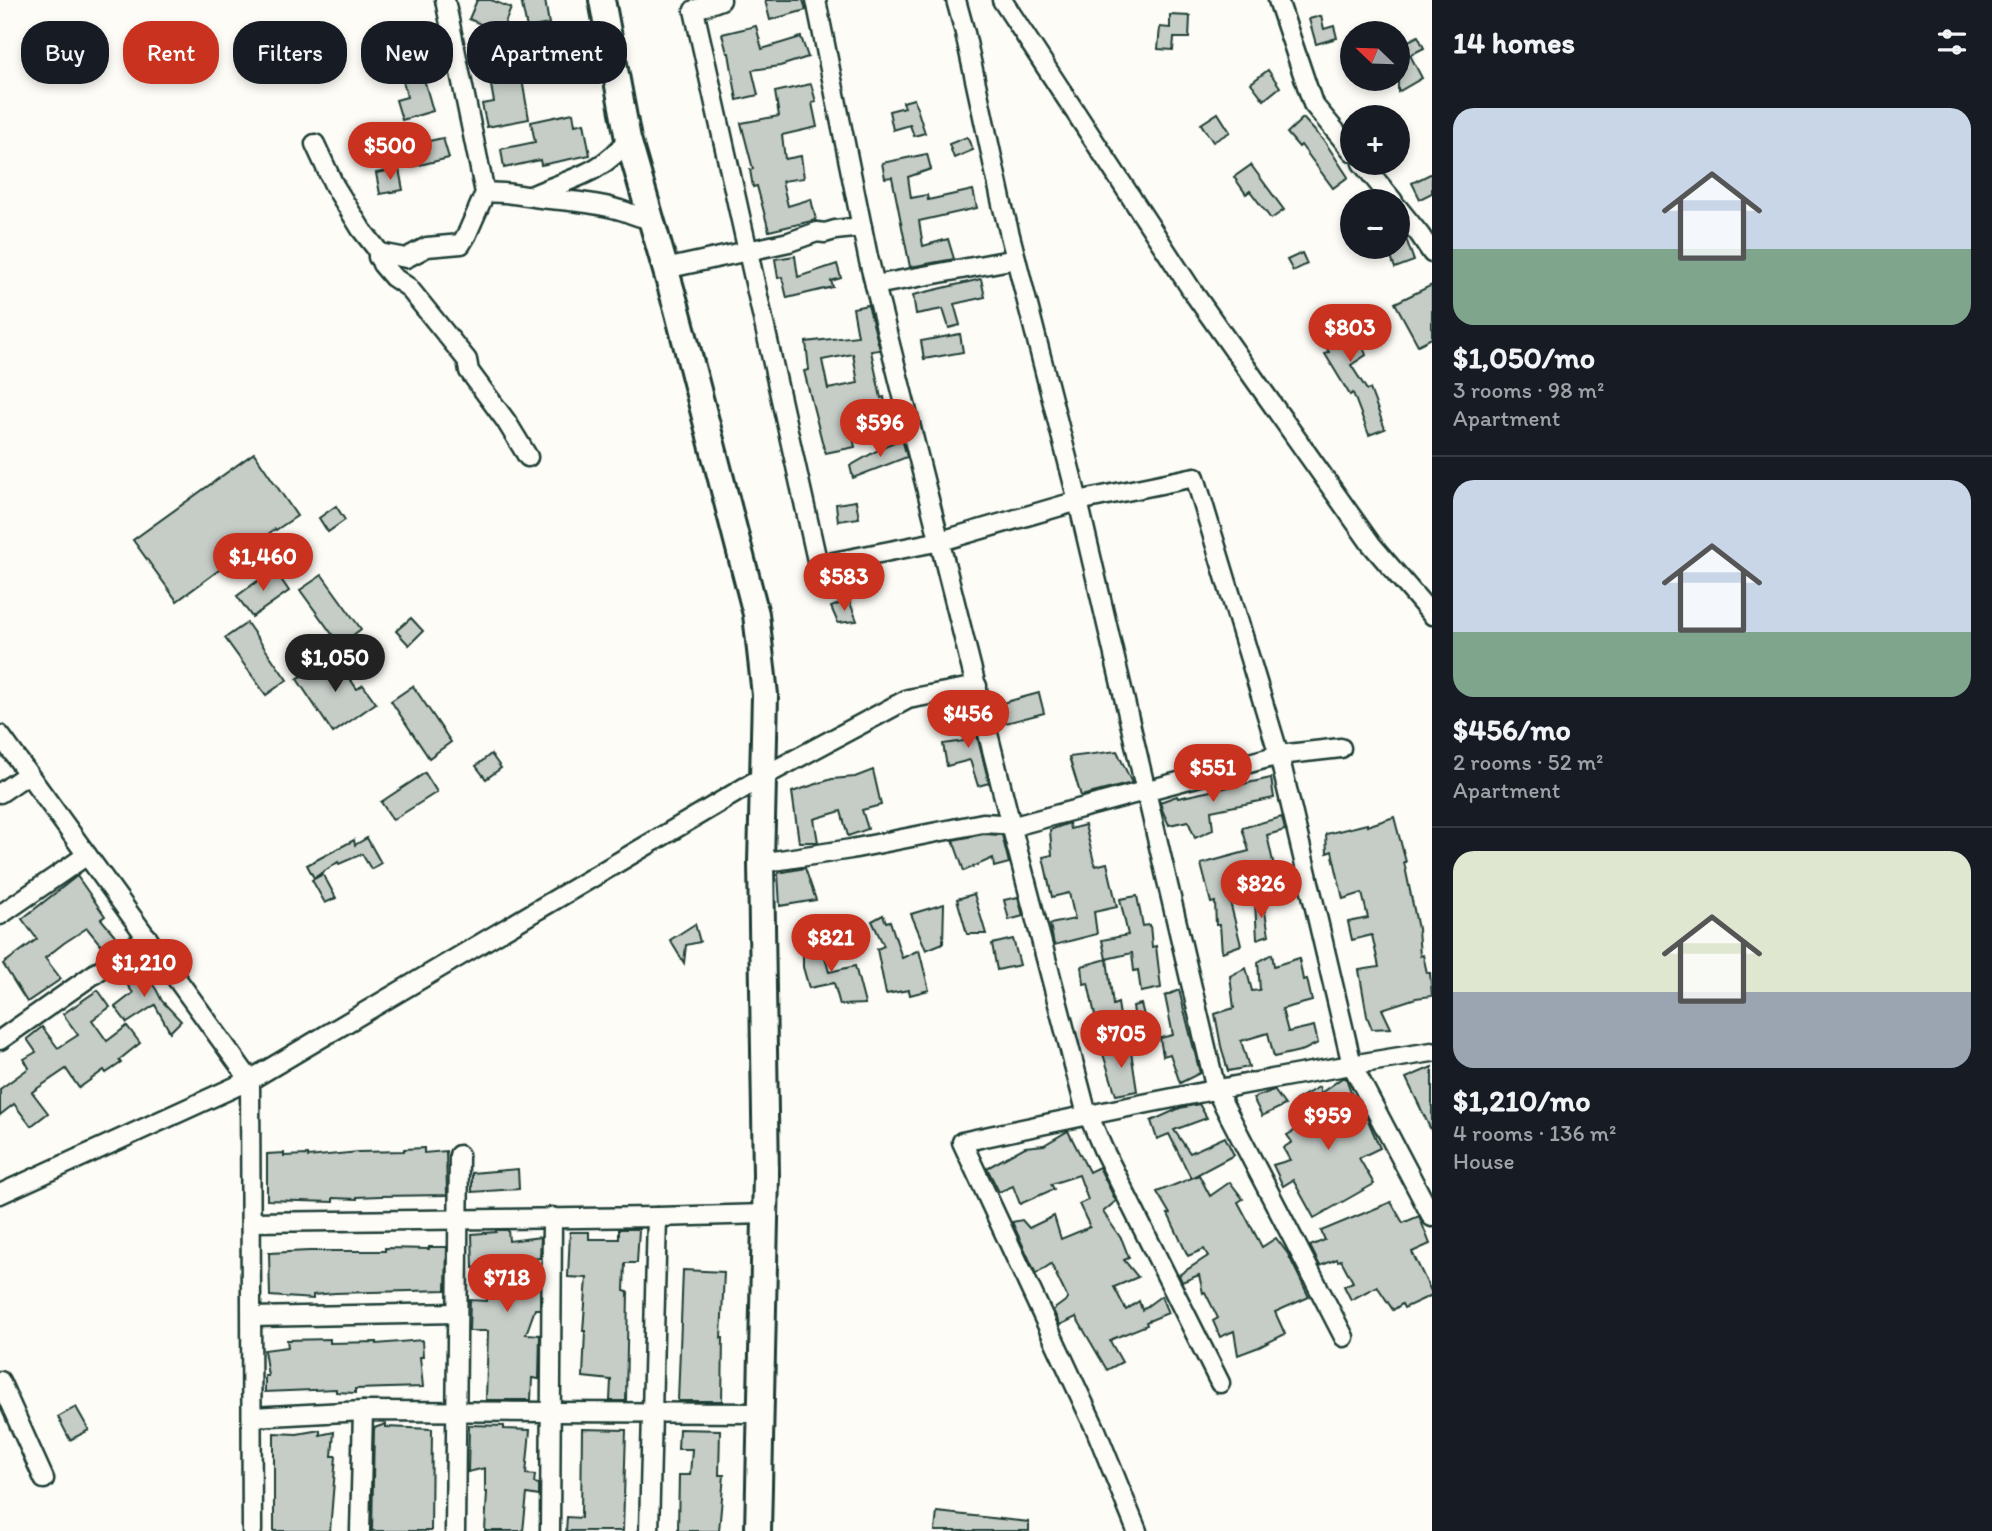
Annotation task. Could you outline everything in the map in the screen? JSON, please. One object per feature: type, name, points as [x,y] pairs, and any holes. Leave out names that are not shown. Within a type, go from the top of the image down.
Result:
[{"type":"street","points":[[379,257],[385,254],[406,258],[427,247],[461,244],[485,193],[445,0]]},
{"type":"street","points":[[601,0],[628,139],[666,270],[755,614],[765,695],[761,863],[766,1157],[758,1531]]},
{"type":"street","points":[[722,0],[693,5],[818,565],[941,541],[1078,501],[1195,477],[1279,755],[1352,1065],[1432,1217]]},
{"type":"street","points":[[816,0],[875,285],[1087,1114],[1220,1383]]},
{"type":"street","points":[[956,0],[1016,259],[1078,501],[1216,1090],[1344,1337]]},
{"type":"street","points":[[1002,0],[1208,313],[1371,544],[1432,615]]},
{"type":"street","points":[[1278,0],[1313,104],[1340,136]]},
{"type":"street","points":[[529,197],[592,172],[614,157],[628,139]]},
{"type":"street","points":[[315,144],[334,185],[360,229],[376,248],[379,257],[393,277],[408,287],[467,360],[468,371],[506,421],[528,457]]},
{"type":"street","points":[[1372,175],[1383,189]]},
{"type":"street","points":[[485,193],[501,191],[529,197],[581,202],[651,219]]},
{"type":"street","points":[[1410,223],[1432,253]]},
{"type":"street","points":[[666,270],[789,242],[817,232],[862,227]]},
{"type":"street","points":[[875,285],[1016,259]]},
{"type":"street","points":[[0,1194],[250,1080],[764,776],[908,699],[976,686]]},
{"type":"street","points":[[0,735],[250,1080],[252,1531]]},
{"type":"street","points":[[761,863],[851,849],[982,823],[1018,825],[1279,755],[1341,748]]},
{"type":"street","points":[[0,793],[28,774]]},
{"type":"street","points":[[0,915],[87,855]]},
{"type":"street","points":[[0,1040],[147,937]]},
{"type":"street","points":[[1137,1531],[1096,1430],[962,1142],[1087,1114],[1432,1052]]},
{"type":"street","points":[[454,1531],[458,1155]]},
{"type":"street","points":[[252,1222],[765,1214]]},
{"type":"street","points":[[550,1531],[552,1217]]},
{"type":"street","points":[[649,1531],[657,1217]]},
{"type":"street","points":[[252,1317],[457,1313]]},
{"type":"street","points":[[0,1381],[44,1479]]},
{"type":"street","points":[[252,1416],[363,1411],[761,1413]]},
{"type":"street","points":[[360,1531],[363,1411]]},
{"type":"building","points":[[477,0],[491,0],[511,8],[506,21],[469,19]]},
{"type":"building","points":[[521,0],[545,0],[548,21],[526,21]]},
{"type":"building","points":[[765,0],[803,0],[806,10],[770,20]]},
{"type":"building","points":[[1170,15],[1190,16],[1189,38],[1174,38],[1173,50],[1158,49],[1160,27],[1170,28]]},
{"type":"building","points":[[1321,16],[1324,29],[1334,26],[1337,38],[1316,44],[1309,19]]},
{"type":"building","points":[[756,26],[762,49],[801,37],[808,57],[780,66],[752,70],[758,95],[737,100],[729,53],[722,34]]},
{"type":"building","points":[[1418,36],[1424,48],[1410,55],[1410,40]]},
{"type":"building","points":[[1410,55],[1422,78],[1410,85]]},
{"type":"building","points":[[1268,70],[1280,87],[1264,100],[1251,83]]},
{"type":"building","points":[[404,84],[425,84],[433,111],[402,120],[396,100],[407,97]]},
{"type":"building","points":[[491,84],[523,84],[529,119],[487,127],[482,104],[494,102]]},
{"type":"building","points":[[811,84],[816,102],[812,103],[817,127],[782,135],[785,159],[801,156],[804,178],[782,181],[788,206],[811,199],[816,220],[769,231],[757,186],[753,187],[750,170],[753,169],[741,123],[779,116],[775,92]]},
{"type":"building","points":[[914,99],[925,133],[914,136],[910,125],[893,130],[889,111],[905,107],[903,102]]},
{"type":"building","points":[[573,113],[575,125],[584,123],[590,155],[541,165],[540,160],[504,168],[501,149],[535,142],[531,122]]},
{"type":"building","points":[[1218,113],[1230,132],[1213,142],[1201,124]]},
{"type":"building","points":[[1303,118],[1325,142],[1340,165],[1340,175],[1348,177],[1333,188],[1301,145],[1299,147],[1287,133]]},
{"type":"building","points":[[967,137],[973,150],[954,158],[949,144]]},
{"type":"building","points":[[443,138],[449,158],[411,167],[406,146]]},
{"type":"building","points":[[927,154],[931,169],[908,177],[911,198],[927,195],[928,200],[973,190],[977,208],[919,221],[923,246],[948,239],[954,259],[910,267],[892,177],[885,178],[882,163]]},
{"type":"building","points":[[1251,165],[1284,210],[1271,219],[1250,191],[1246,194],[1234,177]]},
{"type":"building","points":[[399,169],[403,190],[380,194],[376,173]]},
{"type":"building","points":[[1432,173],[1432,193],[1420,199],[1412,183]]},
{"type":"building","points":[[1410,250],[1414,261],[1395,268],[1392,259],[1410,259]]},
{"type":"building","points":[[1302,253],[1307,264],[1293,271],[1287,260]]},
{"type":"building","points":[[795,256],[798,277],[837,264],[841,278],[831,281],[833,287],[787,298],[782,277],[778,278],[775,259]]},
{"type":"building","points":[[981,279],[985,297],[954,304],[960,325],[949,328],[943,309],[916,314],[913,295]]},
{"type":"building","points":[[1432,285],[1432,338],[1418,345],[1395,303]]},
{"type":"building","points":[[868,305],[880,350],[871,351],[887,415],[850,423],[855,447],[825,453],[804,371],[809,370],[806,342],[858,336],[853,308]],"holes":[[[853,354],[858,383],[828,389],[822,360]]]},
{"type":"building","points":[[1350,308],[1366,355],[1351,365],[1367,390],[1370,389],[1385,429],[1369,435],[1353,393],[1350,395],[1325,354],[1329,352],[1315,326]]},
{"type":"building","points":[[960,334],[963,352],[924,359],[921,341]]},
{"type":"building","points":[[902,439],[907,457],[853,478],[850,466]]},
{"type":"building","points":[[254,453],[297,516],[275,529],[177,601],[133,540]]},
{"type":"building","points":[[856,501],[859,518],[838,521],[836,504]]},
{"type":"building","points":[[336,506],[345,520],[328,532],[319,518]]},
{"type":"building","points":[[274,569],[289,591],[252,617],[237,596]]},
{"type":"building","points":[[322,575],[361,629],[340,645],[300,590]]},
{"type":"building","points":[[849,600],[857,621],[838,623],[831,607]]},
{"type":"building","points":[[411,618],[423,631],[409,645],[396,631]]},
{"type":"building","points":[[247,623],[287,680],[266,695],[225,638]]},
{"type":"building","points":[[333,654],[357,689],[363,685],[376,703],[333,733],[297,679]]},
{"type":"building","points":[[413,686],[451,742],[429,758],[391,701]]},
{"type":"building","points":[[1039,693],[1044,713],[1002,724],[1002,703]]},
{"type":"building","points":[[971,712],[989,783],[978,786],[970,760],[947,766],[943,744],[964,741],[959,715]]},
{"type":"building","points":[[1117,751],[1132,783],[1081,796],[1069,757]]},
{"type":"building","points":[[491,754],[501,768],[486,779],[476,766]]},
{"type":"building","points":[[873,770],[881,805],[862,810],[868,829],[848,836],[841,811],[814,819],[818,842],[799,842],[792,792]]},
{"type":"building","points":[[425,773],[437,792],[393,820],[381,802]]},
{"type":"building","points":[[1271,778],[1274,798],[1211,811],[1213,830],[1195,838],[1188,821],[1169,825],[1160,802],[1177,796],[1178,798]]},
{"type":"building","points":[[1282,817],[1285,830],[1267,835],[1275,871],[1278,869],[1281,889],[1260,893],[1259,888],[1230,902],[1241,945],[1222,952],[1220,925],[1216,925],[1215,902],[1211,903],[1201,864],[1249,851],[1242,828]]},
{"type":"building","points":[[1394,817],[1406,862],[1420,956],[1423,955],[1427,973],[1430,973],[1432,996],[1382,1009],[1391,1028],[1372,1029],[1359,970],[1379,967],[1372,935],[1352,940],[1348,922],[1368,918],[1362,893],[1343,899],[1332,851],[1327,853],[1326,834],[1367,826]]},
{"type":"building","points":[[1069,823],[1070,829],[1085,825],[1095,866],[1107,863],[1117,907],[1094,912],[1097,934],[1054,945],[1050,924],[1075,919],[1069,893],[1052,897],[1043,857],[1052,855],[1050,830]]},
{"type":"building","points":[[984,834],[1002,835],[1009,863],[994,867],[993,858],[964,871],[953,840]]},
{"type":"building","points":[[367,838],[381,863],[371,869],[362,854],[339,864],[338,862],[314,878],[307,865],[354,840],[355,845]]},
{"type":"building","points":[[805,868],[816,900],[780,906],[778,873]]},
{"type":"building","points":[[323,874],[336,898],[325,903],[312,880]]},
{"type":"building","points":[[77,876],[105,916],[101,919],[117,938],[104,949],[87,928],[64,943],[45,958],[61,979],[27,1002],[3,964],[37,939],[22,919]]},
{"type":"building","points":[[974,894],[986,934],[967,934],[957,899]]},
{"type":"building","points":[[1137,896],[1143,926],[1150,925],[1152,947],[1156,946],[1161,988],[1141,992],[1132,953],[1106,959],[1102,940],[1128,935],[1120,899]]},
{"type":"building","points":[[1018,897],[1023,916],[1009,920],[1004,900]]},
{"type":"building","points":[[1263,900],[1269,935],[1257,939],[1255,901]]},
{"type":"building","points":[[944,904],[943,943],[926,950],[911,914]]},
{"type":"building","points":[[883,915],[886,922],[890,921],[902,958],[919,950],[929,990],[910,995],[909,990],[886,994],[877,949],[884,946],[872,921]]},
{"type":"building","points":[[695,924],[700,942],[686,945],[684,963],[670,940]]},
{"type":"building","points":[[819,935],[829,972],[855,966],[865,1004],[840,1005],[834,983],[809,988],[803,967],[803,943]]},
{"type":"building","points":[[1013,939],[1020,965],[997,970],[992,944]]},
{"type":"building","points":[[1272,954],[1274,966],[1299,958],[1303,980],[1307,979],[1312,1001],[1282,1009],[1288,1032],[1314,1026],[1318,1043],[1304,1050],[1274,1057],[1268,1033],[1241,1041],[1249,1067],[1228,1071],[1215,1014],[1234,1008],[1230,976],[1246,968],[1252,991],[1260,990],[1258,962]]},
{"type":"building","points":[[1107,959],[1113,1005],[1118,1003],[1121,1022],[1098,1029],[1088,983],[1084,984],[1082,966]]},
{"type":"building","points":[[136,963],[162,1001],[181,1021],[170,1032],[155,1005],[127,1023],[115,1007],[133,993],[120,975]]},
{"type":"building","points":[[98,990],[110,1007],[92,1020],[107,1041],[127,1026],[140,1043],[119,1060],[121,1063],[106,1073],[104,1070],[79,1088],[66,1069],[32,1092],[48,1113],[31,1126],[14,1104],[0,1115],[0,1089],[29,1068],[24,1059],[36,1052],[27,1039],[42,1027],[58,1048],[78,1035],[63,1014]]},
{"type":"building","points":[[1179,990],[1200,1073],[1180,1083],[1170,1054],[1163,1056],[1160,1038],[1173,1035],[1165,996]]},
{"type":"building","points":[[1141,1004],[1150,1039],[1138,1042],[1133,1006]]},
{"type":"building","points":[[1130,1045],[1137,1091],[1116,1095],[1103,1054]]},
{"type":"building","points":[[1432,1067],[1432,1132],[1406,1078]]},
{"type":"building","points":[[1346,1078],[1352,1095],[1334,1108],[1344,1128],[1367,1118],[1380,1148],[1359,1158],[1374,1184],[1314,1218],[1293,1180],[1283,1186],[1273,1165],[1290,1160],[1283,1148],[1292,1142],[1287,1135],[1312,1121],[1296,1100],[1319,1087],[1321,1093]]},
{"type":"building","points":[[1274,1090],[1285,1105],[1262,1116],[1253,1098]]},
{"type":"building","points":[[1199,1104],[1207,1118],[1174,1130],[1190,1153],[1225,1137],[1234,1155],[1191,1178],[1169,1134],[1157,1139],[1151,1121],[1180,1108]]},
{"type":"building","points":[[1068,1131],[1089,1172],[1099,1167],[1116,1201],[1103,1212],[1122,1240],[1129,1258],[1124,1260],[1138,1277],[1114,1287],[1126,1310],[1139,1301],[1142,1310],[1161,1296],[1168,1313],[1112,1339],[1110,1341],[1122,1362],[1107,1370],[1076,1317],[1060,1325],[1053,1310],[1068,1299],[1051,1264],[1036,1274],[1012,1222],[1022,1220],[1029,1228],[1054,1216],[1061,1239],[1090,1227],[1079,1204],[1088,1200],[1079,1175],[1051,1184],[1054,1189],[1020,1204],[1013,1186],[999,1192],[987,1168],[1025,1147],[1044,1145]]},
{"type":"building","points":[[424,1148],[424,1153],[446,1151],[447,1195],[333,1198],[333,1202],[267,1200],[267,1154],[284,1153],[284,1156],[308,1157]]},
{"type":"building","points":[[518,1169],[519,1189],[472,1192],[472,1173]]},
{"type":"building","points":[[1199,1175],[1210,1196],[1230,1182],[1243,1199],[1238,1202],[1262,1247],[1276,1238],[1288,1254],[1309,1297],[1275,1312],[1285,1334],[1238,1355],[1234,1331],[1220,1337],[1213,1321],[1218,1318],[1205,1292],[1203,1293],[1199,1275],[1182,1282],[1179,1275],[1208,1256],[1204,1249],[1188,1256],[1170,1214],[1157,1192]]},
{"type":"building","points":[[1391,1202],[1403,1223],[1419,1216],[1430,1244],[1412,1252],[1432,1293],[1404,1308],[1402,1304],[1393,1310],[1377,1286],[1351,1300],[1344,1286],[1353,1282],[1341,1260],[1320,1266],[1310,1246],[1325,1240],[1321,1231]]},
{"type":"building","points":[[619,1229],[639,1229],[637,1263],[625,1263],[624,1291],[628,1292],[626,1401],[610,1401],[611,1380],[583,1377],[587,1278],[568,1277],[570,1232],[589,1232],[589,1239],[619,1239]]},
{"type":"building","points":[[508,1230],[509,1241],[541,1237],[540,1258],[522,1260],[525,1284],[540,1285],[540,1309],[535,1309],[526,1334],[540,1335],[539,1379],[532,1378],[531,1400],[486,1400],[488,1331],[469,1331],[470,1300],[487,1301],[488,1267],[473,1268],[472,1234]]},
{"type":"building","points":[[447,1247],[446,1290],[335,1293],[313,1295],[313,1299],[270,1296],[269,1253],[385,1251],[385,1248]]},
{"type":"building","points":[[683,1270],[724,1272],[722,1401],[678,1401]]},
{"type":"building","points":[[330,1339],[330,1343],[377,1344],[422,1340],[423,1357],[420,1357],[423,1387],[355,1389],[355,1393],[336,1392],[336,1389],[265,1392],[265,1376],[268,1376],[264,1350],[288,1347],[287,1340]]},
{"type":"building","points":[[76,1407],[89,1430],[70,1440],[58,1417]]},
{"type":"building","points":[[386,1424],[386,1427],[432,1429],[431,1531],[372,1531],[374,1428]]},
{"type":"building","points":[[469,1425],[530,1430],[526,1474],[535,1475],[534,1483],[539,1484],[539,1496],[527,1494],[523,1531],[485,1531],[485,1468],[468,1472]]},
{"type":"building","points":[[582,1429],[626,1430],[623,1531],[566,1531],[567,1517],[581,1518]]},
{"type":"building","points":[[679,1429],[720,1430],[719,1475],[724,1475],[719,1531],[678,1531],[679,1475],[690,1475],[692,1449],[678,1449]]},
{"type":"building","points":[[320,1430],[320,1435],[334,1432],[332,1456],[336,1456],[330,1531],[274,1531],[274,1433],[297,1434]]},
{"type":"building","points":[[937,1512],[1029,1522],[1029,1531],[935,1531]]}]
